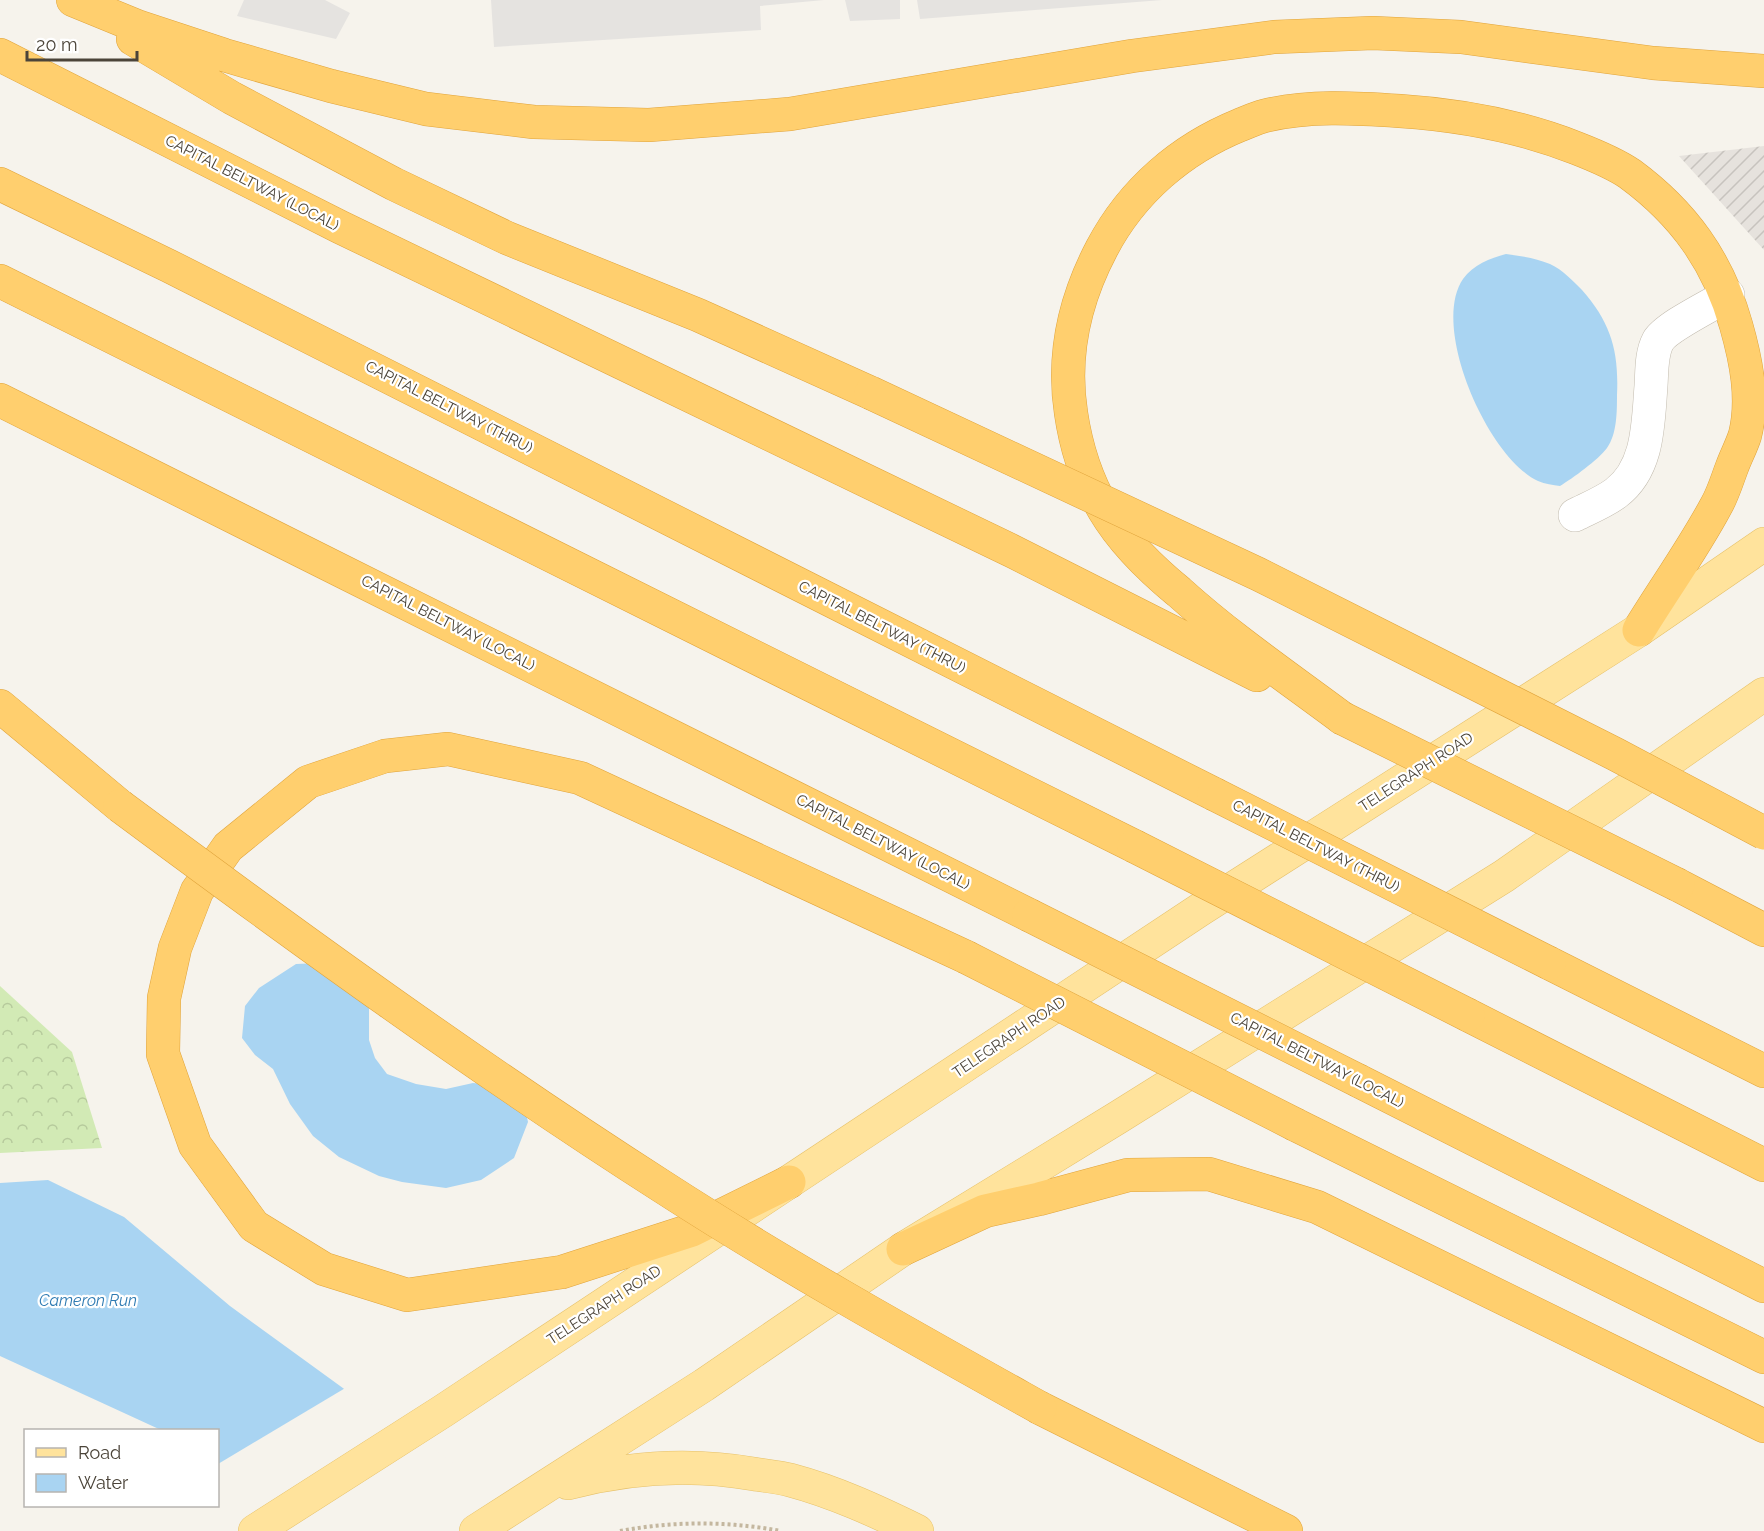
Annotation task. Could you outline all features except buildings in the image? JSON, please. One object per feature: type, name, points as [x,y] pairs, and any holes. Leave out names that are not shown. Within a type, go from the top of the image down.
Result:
[{"type":"highway","points":[[68,0],[232,98],[394,184],[507,238],[698,315],[871,393],[1258,574],[1615,754],[1764,833]]},
{"type":"highway","points":[[73,0],[140,27],[224,55],[332,86],[426,109],[534,122],[649,125],[790,114],[1132,56],[1274,37],[1373,33],[1461,37],[1653,63],[1764,70]]},
{"type":"highway","name":"CAPITAL BELTWAY (LOCAL)","points":[[0,55],[340,227],[1014,552],[1764,930]]},
{"type":"highway","points":[[1342,718],[1214,624],[1134,550],[1114,525],[1095,492],[1075,438],[1069,401],[1067,361],[1073,324],[1087,280],[1110,232],[1152,180],[1178,159],[1216,135],[1262,116],[1306,110],[1367,108],[1437,113],[1496,123],[1553,139],[1592,154],[1627,172],[1661,200],[1686,225],[1707,254],[1728,295],[1745,357],[1749,395],[1745,434],[1717,505],[1639,630]]},
{"type":"highway","name":"CAPITAL BELTWAY (THRU)","points":[[0,184],[180,272],[1764,1071]]},
{"type":"highway","points":[[0,281],[1134,846],[1764,1165]]},
{"type":"highway","name":"CAPITAL BELTWAY (LOCAL)","points":[[0,400],[1764,1286]]},
{"type":"highway","points":[[0,706],[120,806],[294,935],[663,1187],[794,1268],[1040,1408],[1247,1531]]},
{"type":"highway","points":[[789,1182],[692,1230],[562,1272],[407,1295],[324,1269],[254,1226],[195,1145],[163,1054],[164,998],[175,948],[197,891],[228,847],[308,782],[385,756],[448,749],[580,778],[966,957],[1296,1125],[1764,1357]]},
{"type":"highway","points":[[903,1249],[985,1211],[1128,1175],[1209,1174],[1317,1208],[1764,1426]]},
{"type":"highway","points":[[1040,1408],[1286,1531]]},
{"type":"main road","name":"TELEGRAPH ROAD","points":[[255,1531],[443,1411],[1201,909],[1639,630],[1764,544]]},
{"type":"main road","points":[[476,1531],[704,1385],[903,1249],[1504,876],[1764,694]]},
{"type":"main road","points":[[543,1490],[606,1473],[673,1468],[718,1468],[788,1479],[853,1501],[917,1531]]},
{"type":"lane","points":[[1575,515],[1616,493],[1626,484],[1638,465],[1646,439],[1653,362],[1659,340],[1667,331],[1728,295]]},
{"type":"path","points":[[620,1531],[686,1523],[737,1525],[781,1531]]},
{"type":"shaded area","points":[[244,0],[325,0],[350,13],[336,39],[237,16]]},
{"type":"shaded area","points":[[491,0],[824,0],[760,6],[761,30],[494,47]]},
{"type":"shaded area","points":[[845,0],[900,0],[900,19],[850,21]]},
{"type":"shaded area","points":[[917,0],[1162,0],[920,19]]},
{"type":"shaded area","points":[[1764,146],[1764,250],[1679,156]]},
{"type":"green space","points":[[0,986],[72,1052],[102,1148],[0,1153]]},
{"type":"water","points":[[1506,254],[1545,262],[1568,276],[1592,302],[1611,338],[1617,379],[1615,430],[1603,453],[1560,486],[1538,481],[1519,468],[1501,446],[1484,420],[1469,389],[1459,358],[1454,328],[1455,301],[1463,279],[1482,263]]},
{"type":"water","points":[[320,963],[369,1004],[369,1040],[375,1058],[387,1074],[416,1084],[446,1089],[473,1083],[493,1085],[524,1104],[528,1122],[514,1158],[481,1180],[446,1188],[402,1182],[379,1176],[339,1157],[313,1136],[290,1104],[273,1069],[255,1055],[242,1038],[245,1006],[259,988],[296,964]]},
{"type":"water","name":"Cameron Run","points":[[48,1180],[124,1217],[230,1306],[347,1391],[219,1474],[219,1429],[159,1429],[0,1356],[0,1183]]},
{"type":"pier","points":[[347,1387],[502,1498],[536,1531],[273,1531],[219,1480],[219,1463]]}]
